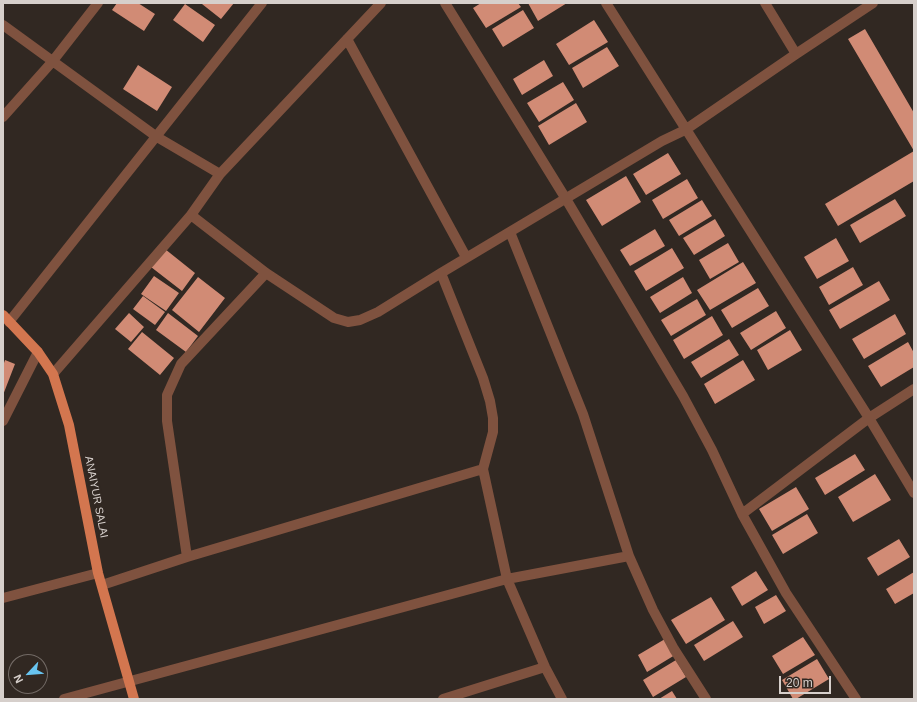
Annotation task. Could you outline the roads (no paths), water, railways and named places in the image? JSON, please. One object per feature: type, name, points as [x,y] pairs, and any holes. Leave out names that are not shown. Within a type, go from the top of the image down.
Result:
[{"type":"main road","name":"ANAIYUR SALAI","points":[[6,319],[38,352],[53,374],[69,425],[98,573],[134,699]]},
{"type":"street","points":[[3,117],[52,62],[98,3]]},
{"type":"street","points":[[6,319],[157,137],[262,3]]},
{"type":"street","points":[[53,374],[191,215],[220,174],[381,3]]},
{"type":"street","points":[[445,3],[566,199],[683,396],[712,450],[742,514],[786,593],[856,699]]},
{"type":"street","points":[[606,3],[685,130],[869,418],[914,493]]},
{"type":"street","points":[[765,3],[796,54]]},
{"type":"street","points":[[191,215],[266,273],[334,318],[348,322],[360,320],[378,312],[466,257],[662,141],[685,130],[873,3]]},
{"type":"street","points":[[3,26],[157,137],[220,174]]},
{"type":"street","points":[[347,39],[466,257]]},
{"type":"street","points":[[510,232],[583,414],[629,556],[653,610],[674,649],[706,699]]},
{"type":"street","points":[[187,557],[167,421],[167,395],[181,364],[266,273]]},
{"type":"street","points":[[441,273],[483,378],[490,401],[493,418],[493,432],[483,469],[507,579],[546,667],[562,699]]},
{"type":"street","points":[[3,421],[38,352]]},
{"type":"street","points":[[742,514],[869,418],[914,389]]},
{"type":"street","points":[[102,585],[187,557],[483,469]]},
{"type":"street","points":[[64,699],[507,579],[629,556]]},
{"type":"street","points":[[3,598],[98,573]]},
{"type":"street","points":[[443,699],[546,667]]}]
